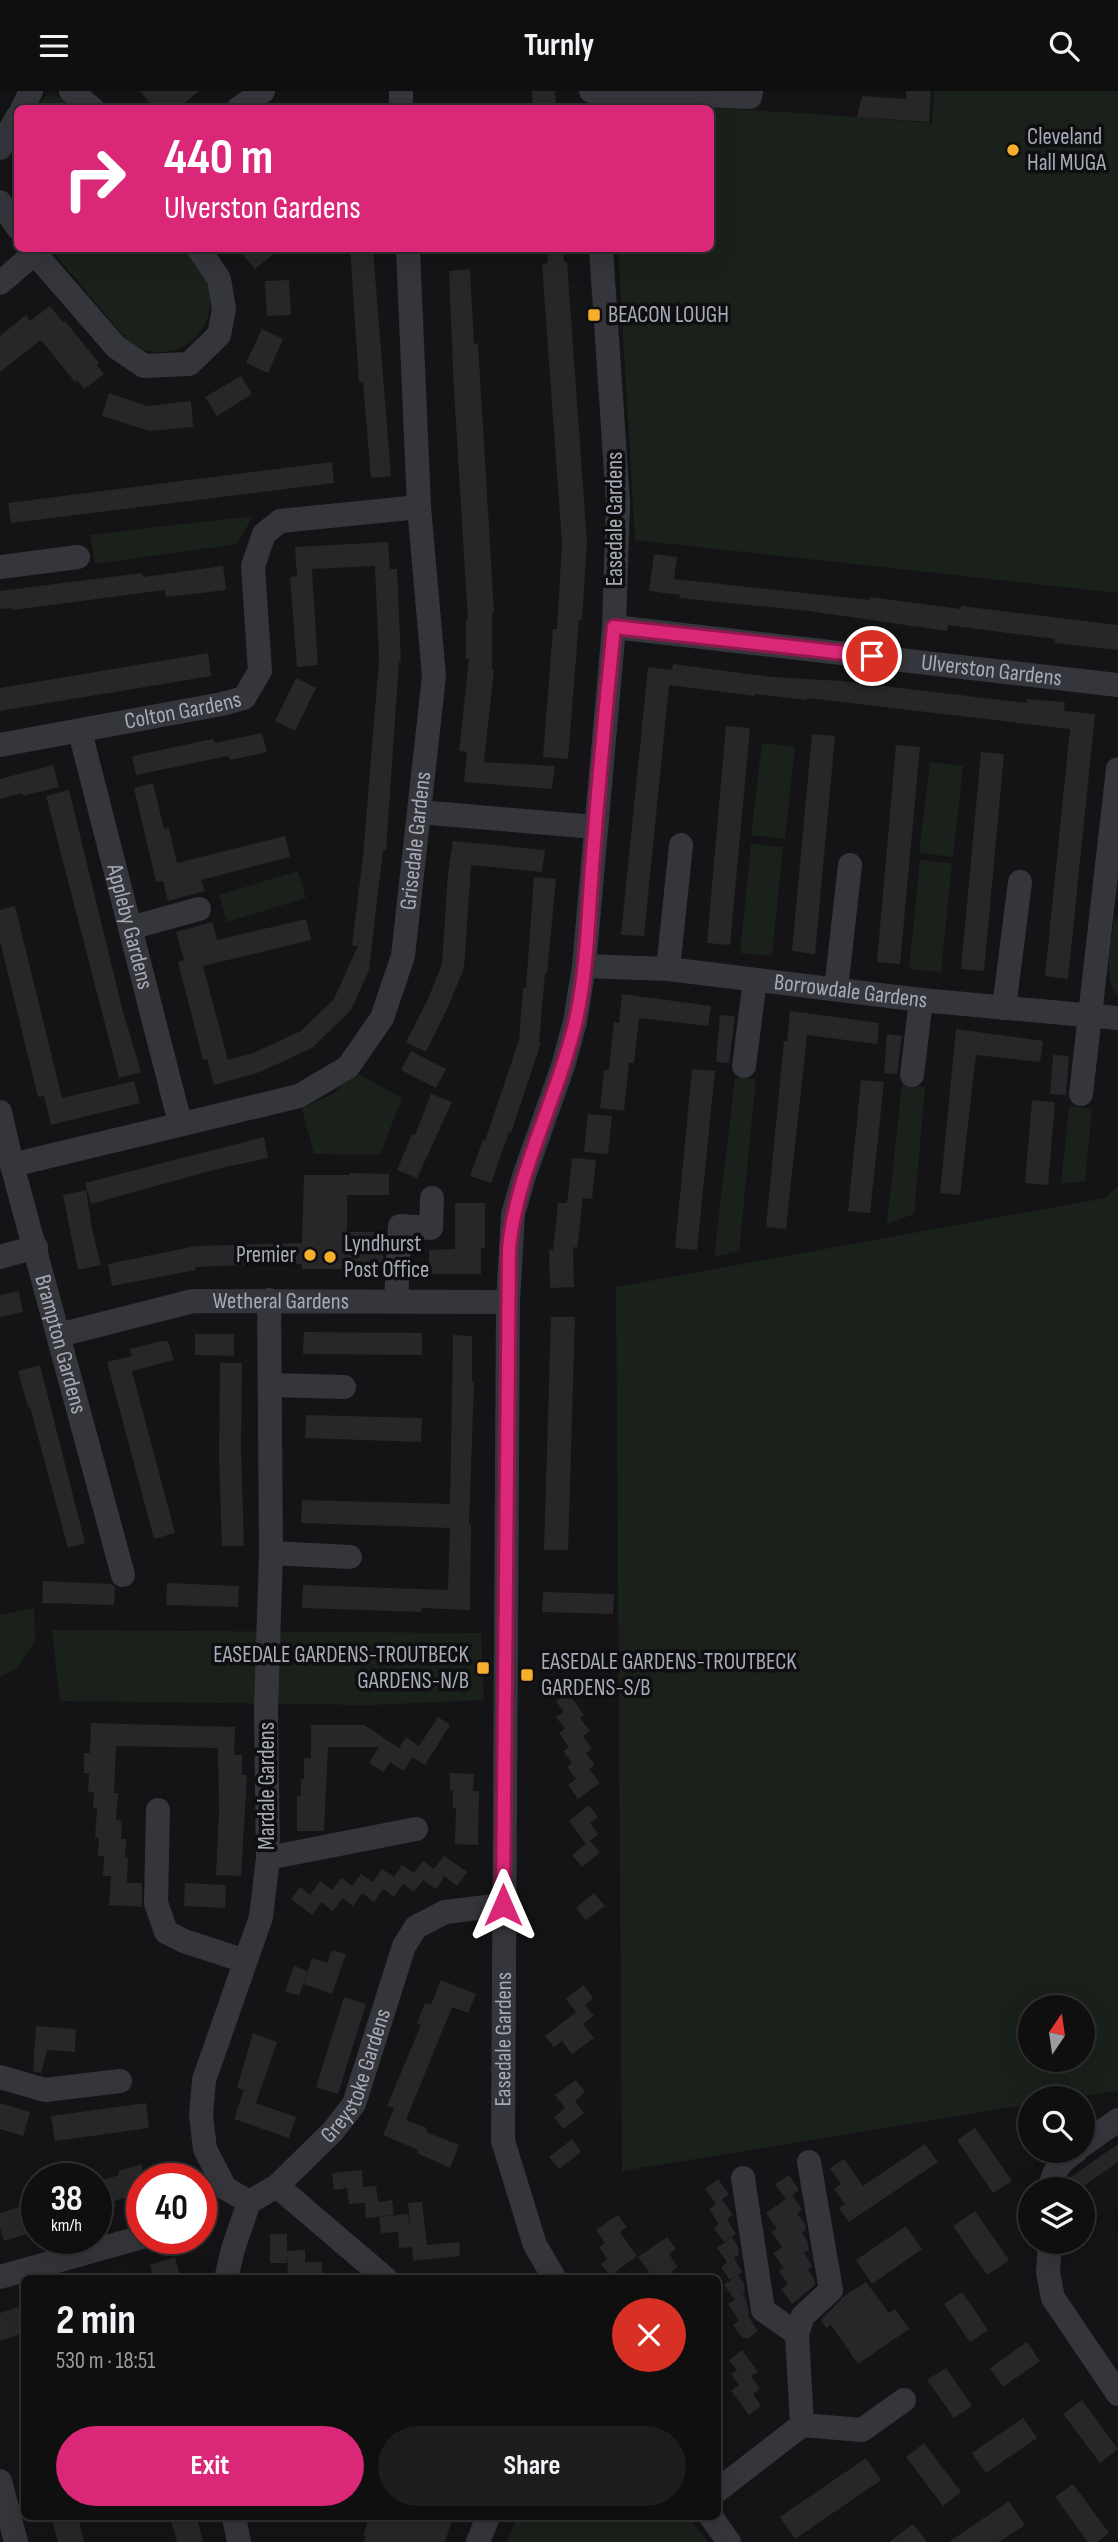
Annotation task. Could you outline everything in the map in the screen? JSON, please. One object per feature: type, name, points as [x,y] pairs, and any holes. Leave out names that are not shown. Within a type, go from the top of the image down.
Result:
[{"type":"street","points":[[71,91],[88,105]]},
{"type":"street","points":[[244,105],[263,91]]},
{"type":"street","points":[[591,91],[750,97],[751,91]]},
{"type":"street","points":[[0,148],[14,123]]},
{"type":"street","points":[[0,202],[14,222]]},
{"type":"street","points":[[0,283],[32,252]]},
{"type":"street","points":[[34,252],[116,347],[144,366],[189,364],[219,335],[225,309],[219,279],[201,252]]},
{"type":"street","name":"Grisedale Gardens","points":[[12,1165],[299,1096],[348,1067],[383,1018],[403,956],[434,676],[419,507],[408,252]]},
{"type":"street","name":"Easedale Gardens","points":[[553,2275],[535,2245],[503,2141],[508,1302],[513,1215],[563,1066],[575,1022],[584,966],[614,627],[618,502],[601,252]]},
{"type":"street","name":"Colton Gardens","points":[[0,745],[80,732],[244,698],[260,671],[253,566],[264,534],[280,521],[419,507]]},
{"type":"street","points":[[0,567],[79,557]]},
{"type":"street","name":"Ulverston Gardens","points":[[614,627],[1118,685]]},
{"type":"street","name":"Appleby Gardens","points":[[80,732],[180,1123]]},
{"type":"street","points":[[1081,1094],[1118,769]]},
{"type":"street","points":[[419,812],[595,827]]},
{"type":"street","points":[[668,969],[681,845]]},
{"type":"street","points":[[836,989],[850,865]]},
{"type":"street","points":[[1004,1008],[1020,882]]},
{"type":"street","points":[[130,927],[199,909]]},
{"type":"street","name":"Borrowdale Gardens","points":[[584,966],[668,969],[921,1000],[1118,1018]]},
{"type":"street","points":[[744,1066],[755,980]]},
{"type":"street","points":[[912,1075],[921,1000]]},
{"type":"street","name":"Brampton Gardens","points":[[0,1112],[123,1575]]},
{"type":"street","points":[[396,1301],[400,1226],[431,1228],[432,1198]]},
{"type":"street","points":[[0,1257],[36,1247]]},
{"type":"street","name":"Mardale Gardens","points":[[249,2201],[225,2188],[205,2150],[201,2115],[204,2080],[261,1917],[268,1858],[266,1710],[271,1553],[269,1300]]},
{"type":"street","name":"Wetheral Gardens","points":[[59,1335],[193,1301],[508,1302]]},
{"type":"street","points":[[271,1385],[344,1387]]},
{"type":"street","points":[[271,1553],[350,1557]]},
{"type":"street","points":[[158,1810],[156,1903],[166,1931],[184,1941],[245,1961]]},
{"type":"street","points":[[268,1858],[416,1829]]},
{"type":"street","name":"Greystoke Gardens","points":[[249,2201],[277,2186],[333,2130],[354,2104],[404,1946],[416,1927],[445,1912],[503,1905]]},
{"type":"street","points":[[0,2077],[45,2090],[120,2081]]},
{"type":"street","points":[[1095,2136],[1118,2120]]},
{"type":"street","points":[[802,2425],[797,2334],[803,2316],[831,2290],[809,2162]]},
{"type":"street","points":[[743,2178],[763,2310],[797,2334]]},
{"type":"street","points":[[277,2186],[381,2275]]},
{"type":"street","points":[[227,2275],[249,2201]]},
{"type":"street","points":[[0,2277],[126,2242]]},
{"type":"street","points":[[1049,2254],[1048,2272],[1053,2298],[1118,2394]]},
{"type":"street","points":[[721,2488],[802,2425],[862,2430],[904,2400]]},
{"type":"street","points":[[0,2481],[16,2542]]},
{"type":"street","points":[[235,2520],[239,2542]]},
{"type":"street","points":[[478,2542],[487,2520]]},
{"type":"street","points":[[713,2520],[729,2542]]},
{"type":"shaded area","points":[[934,91],[1118,91],[1118,593],[635,540],[618,252],[714,252],[714,108],[932,123]]},
{"type":"shaded area","points":[[54,94],[72,105],[38,105],[45,97]]},
{"type":"shaded area","points":[[609,103],[648,105],[609,105]]},
{"type":"shaded area","points":[[53,252],[186,252],[206,280],[210,298],[208,315],[202,329],[192,341],[164,352],[147,351],[130,344]]},
{"type":"shaded area","points":[[253,516],[237,544],[95,564],[90,535]]},
{"type":"shaded area","points":[[762,743],[795,747],[785,839],[751,835]]},
{"type":"shaded area","points":[[930,762],[963,766],[953,857],[919,853]]},
{"type":"shaded area","points":[[751,844],[783,847],[772,956],[740,953]]},
{"type":"shaded area","points":[[920,860],[952,863],[941,972],[909,969]]},
{"type":"shaded area","points":[[298,871],[306,898],[227,922],[219,895]]},
{"type":"shaded area","points":[[1114,919],[1118,919],[1118,996],[1110,981],[1109,970]]},
{"type":"shaded area","points":[[355,1072],[402,1098],[380,1155],[314,1154],[302,1108],[333,1094]]},
{"type":"shaded area","points":[[735,1078],[756,1079],[739,1251],[714,1257]]},
{"type":"shaded area","points":[[902,1084],[925,1087],[914,1214],[887,1224]]},
{"type":"shaded area","points":[[1069,1106],[1092,1109],[1085,1181],[1061,1184]]},
{"type":"shaded area","points":[[1118,1186],[1118,2092],[1095,2094],[1095,2086],[1018,2086],[1018,2106],[622,2171],[616,1287],[1105,1198]]},
{"type":"shaded area","points":[[34,1608],[35,1641],[17,1668],[0,1677],[0,1615]]},
{"type":"shaded area","points":[[52,1630],[481,1633],[484,1700],[370,1705],[60,1701]]},
{"type":"shaded area","points":[[517,2520],[690,2520],[708,2542],[506,2542]]},
{"type":"building","points":[[140,91],[199,91],[182,105],[151,105]]},
{"type":"building","points":[[532,91],[555,91],[556,105],[533,105]]},
{"type":"building","points":[[906,91],[931,91],[929,122],[857,117],[862,96],[906,99]]},
{"type":"building","points":[[241,252],[276,252],[255,269]]},
{"type":"building","points":[[350,252],[373,252],[391,476],[371,478],[363,382],[359,382]]},
{"type":"building","points":[[547,252],[563,252],[564,262],[567,262],[587,542],[568,759],[543,757],[553,629],[557,629],[562,543],[542,264],[548,263]]},
{"type":"building","points":[[470,269],[474,344],[478,343],[494,612],[494,670],[484,762],[555,766],[552,789],[464,782],[467,752],[459,751],[469,659],[466,659],[468,620],[449,271]]},
{"type":"building","points":[[289,280],[291,315],[267,316],[265,281]]},
{"type":"building","points":[[50,306],[99,363],[97,365],[104,374],[84,389],[77,380],[75,382],[41,340],[0,372],[0,336],[26,315],[30,321]]},
{"type":"building","points":[[262,329],[283,339],[268,373],[246,363]]},
{"type":"building","points":[[241,376],[252,394],[217,416],[205,397]]},
{"type":"building","points":[[109,393],[147,406],[191,401],[193,427],[150,431],[102,416]]},
{"type":"building","points":[[332,462],[334,483],[11,523],[8,503]]},
{"type":"building","points":[[388,542],[390,569],[397,569],[401,662],[386,850],[383,850],[369,970],[351,1010],[312,1048],[260,1072],[214,1085],[207,1059],[203,1060],[178,962],[184,960],[176,932],[213,922],[217,940],[306,919],[311,940],[203,966],[228,1060],[253,1053],[301,1031],[334,999],[358,946],[352,945],[363,857],[379,660],[375,566],[312,569],[318,665],[297,667],[290,577],[297,576],[295,547]]},
{"type":"building","points":[[654,554],[677,557],[674,579],[870,600],[870,597],[961,609],[961,606],[1118,625],[1118,650],[1054,643],[1055,639],[948,625],[947,631],[809,611],[679,598],[680,595],[649,591]]},
{"type":"building","points":[[223,566],[226,590],[166,597],[165,590],[13,610],[0,609],[0,591]]},
{"type":"building","points":[[208,653],[211,676],[0,711],[0,688]]},
{"type":"building","points":[[673,664],[1027,703],[1027,699],[1065,702],[1064,711],[1095,714],[1068,979],[1045,976],[1070,729],[807,698],[755,696],[669,685],[644,936],[621,935],[648,667],[672,670]]},
{"type":"building","points":[[296,678],[316,688],[295,731],[275,721]]},
{"type":"building","points":[[726,726],[750,728],[730,945],[707,943]]},
{"type":"building","points":[[262,733],[267,752],[230,760],[228,756],[136,775],[132,756],[213,739],[215,743]]},
{"type":"building","points":[[812,734],[835,736],[815,954],[792,951]]},
{"type":"building","points":[[896,745],[920,747],[900,964],[877,962]]},
{"type":"building","points":[[981,752],[1004,754],[984,971],[961,969]]},
{"type":"building","points":[[53,765],[59,787],[0,799],[0,779]]},
{"type":"building","points":[[153,783],[164,829],[169,828],[177,863],[285,836],[290,857],[201,880],[205,891],[168,901],[163,881],[156,882],[134,788]]},
{"type":"building","points":[[69,790],[122,1008],[141,1072],[119,1078],[46,796]]},
{"type":"building","points":[[453,841],[545,850],[542,872],[471,865],[464,968],[426,1052],[406,1042],[442,964],[448,873]]},
{"type":"building","points":[[534,877],[556,879],[545,973],[541,1043],[491,1183],[470,1176],[483,1140],[485,1141],[519,1040],[523,988],[526,988]]},
{"type":"building","points":[[15,906],[62,1098],[134,1081],[140,1103],[51,1125],[44,1096],[38,1097],[0,941],[0,910]]},
{"type":"building","points":[[622,994],[711,1006],[708,1026],[639,1018],[634,1063],[629,1063],[624,1111],[600,1108],[604,1070],[609,1070],[614,1022],[619,1023]]},
{"type":"building","points":[[790,1011],[879,1023],[877,1044],[807,1035],[786,1229],[766,1227],[784,1041],[787,1041]]},
{"type":"building","points":[[720,1015],[735,1016],[729,1063],[716,1062]]},
{"type":"building","points":[[956,1029],[1043,1041],[1040,1062],[976,1055],[960,1195],[940,1193]]},
{"type":"building","points":[[887,1034],[902,1036],[897,1074],[884,1073]]},
{"type":"building","points":[[411,1051],[446,1069],[436,1088],[401,1070]]},
{"type":"building","points":[[1053,1055],[1069,1056],[1066,1095],[1050,1094]]},
{"type":"building","points":[[692,1069],[715,1071],[697,1250],[675,1248]]},
{"type":"building","points":[[861,1080],[884,1082],[870,1213],[848,1211]]},
{"type":"building","points":[[431,1094],[452,1102],[417,1178],[397,1170],[412,1134],[415,1135]]},
{"type":"building","points":[[1032,1100],[1055,1102],[1048,1185],[1025,1183]]},
{"type":"building","points":[[588,1114],[612,1116],[608,1154],[584,1152]]},
{"type":"building","points":[[264,1137],[268,1158],[217,1169],[91,1204],[85,1183]]},
{"type":"building","points":[[572,1158],[596,1160],[592,1199],[583,1198],[577,1248],[573,1247],[574,1287],[550,1288],[549,1250],[553,1250],[558,1203],[567,1203]]},
{"type":"building","points":[[389,1174],[389,1195],[347,1195],[347,1232],[384,1232],[383,1269],[302,1269],[302,1264],[247,1263],[195,1267],[196,1270],[112,1286],[108,1264],[196,1246],[302,1243],[304,1175]]},
{"type":"building","points":[[86,1190],[101,1265],[78,1270],[63,1195]]},
{"type":"building","points":[[455,1203],[485,1203],[485,1248],[481,1248],[481,1274],[429,1274],[429,1250],[455,1249]]},
{"type":"building","points":[[19,1291],[23,1312],[0,1317],[0,1295]]},
{"type":"building","points":[[551,1317],[575,1317],[568,1550],[544,1550]]},
{"type":"building","points":[[304,1332],[422,1333],[422,1355],[303,1354]]},
{"type":"building","points":[[195,1334],[234,1334],[234,1356],[195,1355]]},
{"type":"building","points":[[453,1335],[472,1336],[474,1383],[469,1524],[470,1610],[422,1608],[421,1612],[302,1608],[303,1585],[448,1590],[450,1528],[301,1523],[302,1500],[450,1504]]},
{"type":"building","points":[[168,1341],[174,1360],[132,1371],[175,1533],[154,1539],[107,1362],[132,1356],[130,1349]]},
{"type":"building","points":[[220,1363],[242,1363],[244,1546],[222,1546]]},
{"type":"building","points":[[40,1365],[85,1543],[68,1548],[18,1371]]},
{"type":"building","points":[[306,1415],[422,1418],[421,1442],[305,1438]]},
{"type":"building","points":[[43,1581],[111,1584],[115,1587],[114,1605],[42,1603]]},
{"type":"building","points":[[167,1583],[239,1586],[238,1607],[166,1605]]},
{"type":"building","points":[[543,1592],[614,1594],[613,1614],[542,1612]]},
{"type":"building","points":[[568,1692],[584,1715],[580,1718],[590,1731],[583,1736],[592,1749],[586,1753],[595,1765],[589,1769],[600,1783],[578,1799],[568,1785],[576,1779],[567,1767],[572,1763],[563,1751],[569,1747],[559,1733],[565,1729],[556,1717],[564,1712],[556,1701]]},
{"type":"building","points":[[438,1717],[450,1725],[425,1765],[412,1757],[404,1771],[390,1762],[383,1772],[369,1763],[379,1747],[328,1747],[324,1831],[297,1831],[297,1796],[301,1796],[304,1758],[311,1758],[311,1725],[364,1725],[399,1748],[406,1737],[419,1746]]},
{"type":"building","points":[[91,1723],[235,1727],[234,1755],[242,1755],[242,1775],[247,1775],[241,1876],[216,1875],[218,1748],[116,1746],[116,1820],[122,1821],[121,1839],[126,1839],[127,1883],[142,1883],[142,1907],[109,1905],[111,1876],[103,1876],[104,1856],[98,1856],[99,1838],[95,1838],[97,1808],[93,1808],[94,1792],[88,1792],[89,1773],[84,1773],[84,1753],[90,1753]]},
{"type":"building","points":[[450,1773],[474,1774],[473,1791],[479,1791],[478,1845],[455,1844],[456,1808],[453,1808]]},
{"type":"building","points":[[589,1805],[598,1817],[590,1823],[598,1834],[590,1841],[600,1852],[582,1867],[572,1855],[586,1844],[569,1821]]},
{"type":"building","points":[[444,1856],[467,1872],[457,1886],[440,1873],[444,1877],[436,1889],[423,1880],[414,1892],[403,1884],[394,1897],[383,1889],[374,1902],[362,1893],[353,1906],[332,1890],[341,1878],[352,1886],[361,1874],[380,1887],[373,1882],[382,1869],[394,1877],[402,1865],[414,1873],[423,1861],[434,1869]]},
{"type":"building","points":[[320,1881],[343,1898],[333,1911],[321,1902],[312,1915],[291,1899],[300,1887],[310,1895]]},
{"type":"building","points":[[185,1883],[226,1885],[225,1908],[184,1906]]},
{"type":"building","points":[[594,1893],[605,1906],[586,1920],[576,1908]]},
{"type":"building","points":[[332,1950],[346,1954],[332,1994],[304,1984],[312,1958],[327,1963]]},
{"type":"building","points":[[294,1966],[308,1971],[299,1996],[285,1991]]},
{"type":"building","points":[[441,1980],[476,1994],[468,2013],[452,2007],[406,2120],[427,2128],[426,2132],[459,2145],[450,2168],[383,2135],[394,2108],[387,2106],[421,2025],[417,2023],[425,2003],[431,2005]]},
{"type":"building","points":[[583,1985],[593,1998],[585,2005],[594,2016],[583,2024],[594,2038],[572,2054],[562,2041],[554,2047],[545,2036],[576,2012],[566,1999]]},
{"type":"building","points":[[344,1997],[366,2004],[338,2094],[316,2087]]},
{"type":"building","points":[[36,2026],[76,2029],[75,2052],[47,2050],[41,2073],[33,2071]]},
{"type":"building","points":[[253,2033],[277,2042],[256,2103],[296,2117],[289,2138],[234,2119],[244,2090],[237,2088]]},
{"type":"building","points":[[576,2080],[585,2092],[575,2101],[584,2113],[563,2129],[554,2117],[565,2108],[555,2095]]},
{"type":"building","points":[[0,2103],[30,2112],[23,2136],[0,2129]]},
{"type":"building","points":[[146,2103],[149,2128],[55,2141],[51,2116]]},
{"type":"building","points":[[975,2128],[1012,2181],[993,2193],[957,2140]]},
{"type":"building","points":[[572,2139],[581,2152],[559,2169],[549,2157]]},
{"type":"building","points":[[925,2144],[938,2162],[849,2222],[839,2208],[845,2204],[834,2189],[841,2184],[830,2168],[844,2159],[863,2186]]},
{"type":"building","points":[[1118,2144],[1118,2162],[1095,2178],[1071,2177],[1095,2163],[1095,2160]]},
{"type":"building","points":[[126,2169],[126,2198],[114,2201],[116,2206],[112,2207],[112,2177],[119,2175],[118,2171]]},
{"type":"building","points":[[362,2170],[363,2187],[376,2186],[378,2202],[392,2200],[394,2215],[366,2218],[365,2203],[349,2204],[347,2188],[334,2190],[332,2173]]},
{"type":"building","points":[[789,2175],[799,2190],[792,2195],[802,2209],[797,2214],[805,2224],[806,2230],[802,2233],[809,2250],[804,2253],[811,2264],[812,2267],[808,2270],[815,2285],[792,2304],[781,2289],[788,2284],[779,2271],[784,2268],[773,2253],[782,2247],[771,2232],[777,2229],[766,2213],[786,2199],[775,2184]]},
{"type":"building","points":[[718,2179],[729,2194],[720,2201],[722,2200],[733,2215],[727,2219],[736,2234],[724,2242],[714,2228],[719,2224],[709,2209],[716,2204],[705,2189]]},
{"type":"building","points":[[422,2202],[427,2245],[459,2242],[460,2256],[413,2261],[412,2247],[399,2248],[398,2232],[381,2233],[379,2217],[408,2214],[411,2230],[408,2203]]},
{"type":"building","points":[[21,2207],[21,2236],[4,2241],[0,2228],[0,2213]]},
{"type":"building","points":[[975,2211],[1009,2260],[987,2275],[953,2226]]},
{"type":"building","points":[[618,2215],[627,2227],[620,2232],[637,2256],[609,2275],[601,2264],[607,2259],[599,2247],[605,2243],[596,2230]]},
{"type":"building","points":[[906,2226],[922,2249],[872,2284],[856,2260]]},
{"type":"building","points":[[270,2234],[287,2234],[287,2263],[270,2263]]},
{"type":"building","points":[[667,2237],[676,2249],[669,2254],[678,2267],[672,2271],[675,2275],[651,2275],[638,2257]]},
{"type":"building","points":[[732,2237],[739,2254],[734,2258],[742,2272],[730,2280],[721,2267],[727,2262],[717,2248]]},
{"type":"building","points":[[305,2250],[305,2262],[322,2262],[323,2275],[288,2275],[287,2251]]},
{"type":"building","points":[[175,2257],[180,2275],[153,2275],[150,2265]]},
{"type":"building","points":[[738,2275],[744,2284],[745,2292],[735,2300],[724,2285]]},
{"type":"building","points":[[866,2282],[889,2313],[895,2309],[909,2329],[858,2364],[831,2325],[826,2328],[821,2320],[843,2297]]},
{"type":"building","points":[[962,2292],[988,2330],[970,2342],[944,2304]]},
{"type":"building","points":[[743,2294],[749,2314],[739,2321],[728,2304]]},
{"type":"building","points":[[21,2306],[21,2334],[0,2341],[0,2313]]},
{"type":"building","points":[[747,2315],[758,2331],[748,2338],[742,2338],[733,2325]]},
{"type":"building","points":[[1027,2342],[1040,2361],[1003,2387],[990,2368]]},
{"type":"building","points":[[742,2350],[758,2372],[751,2376],[760,2389],[753,2394],[761,2406],[749,2415],[731,2391],[739,2385],[731,2374],[737,2370],[729,2360]]},
{"type":"building","points":[[946,2368],[972,2406],[954,2418],[927,2380]]},
{"type":"building","points":[[1082,2400],[1118,2449],[1100,2463],[1063,2414]]},
{"type":"building","points":[[1023,2418],[1037,2438],[986,2473],[972,2453]]},
{"type":"building","points":[[924,2443],[961,2492],[943,2506],[906,2457]]},
{"type":"building","points":[[866,2458],[881,2480],[795,2539],[780,2517]]},
{"type":"building","points":[[1073,2484],[1109,2533],[1097,2542],[1088,2542],[1055,2497]]},
{"type":"building","points":[[1009,2501],[1025,2525],[999,2542],[949,2542]]},
{"type":"building","points":[[52,2520],[79,2520],[84,2542],[58,2542]]},
{"type":"building","points":[[171,2520],[198,2520],[203,2542],[177,2542]]},
{"type":"building","points":[[368,2520],[452,2520],[445,2542],[364,2542],[366,2536],[363,2535]]},
{"type":"building","points":[[913,2524],[927,2542],[889,2542]]},
{"type":"place","name":"Cleveland Hall MUGA","points":[[1013,150]]},
{"type":"place","name":"BEACON LOUGH","points":[[594,315]]},
{"type":"place","name":"Premier","points":[[310,1255]]},
{"type":"place","name":"Lyndhurst Post Office","points":[[330,1257]]},
{"type":"place","name":"EASEDALE GARDENS-TROUTBECK GARDENS-N/B","points":[[483,1668]]},
{"type":"place","name":"EASEDALE GARDENS-TROUTBECK GARDENS-S/B","points":[[527,1675]]},
{"type":"route","points":[[503,1905],[509,1248],[513,1215],[524,1176],[563,1066],[575,1022],[584,966],[614,627],[872,656]]}]
